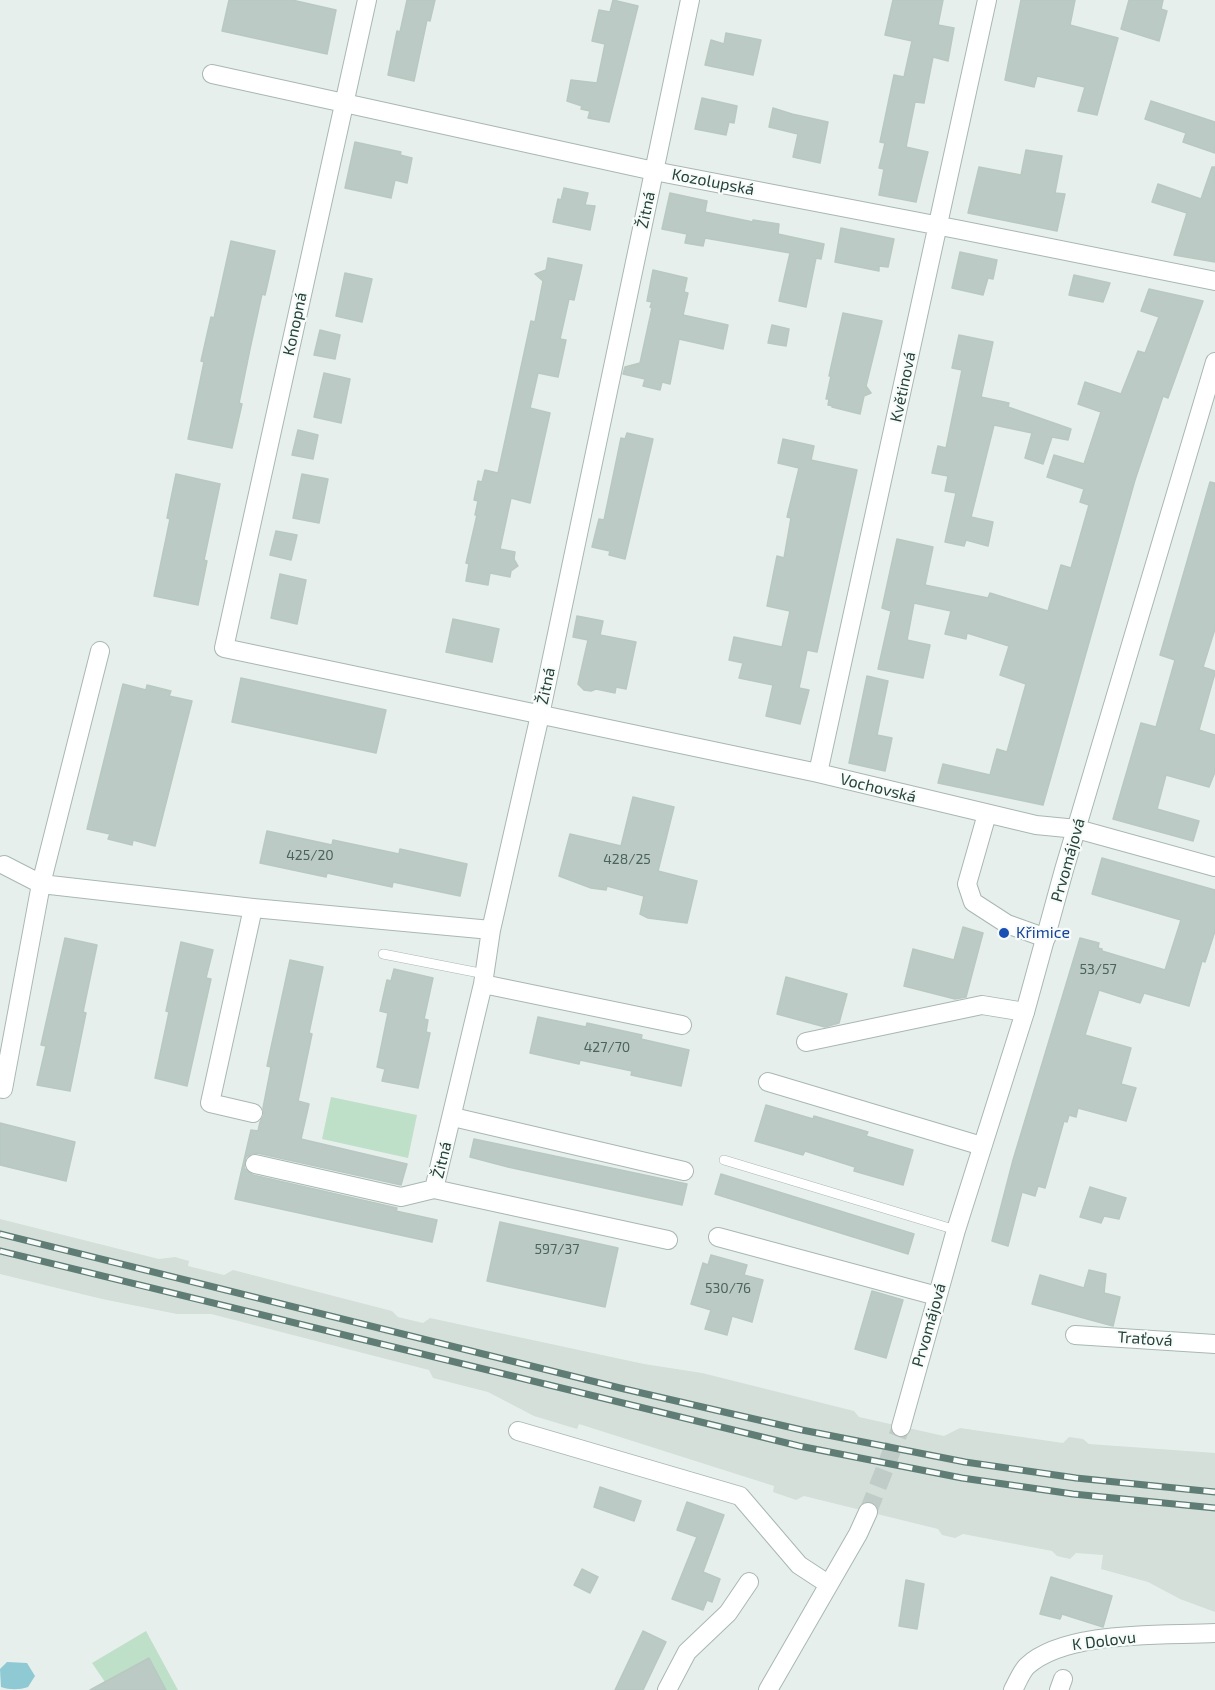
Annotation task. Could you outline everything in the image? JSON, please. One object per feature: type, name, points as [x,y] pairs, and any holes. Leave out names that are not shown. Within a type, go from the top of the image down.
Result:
[{"type":"street","name":"Konopná","points":[[224,648],[367,0]]},
{"type":"street","name":"Žitná","points":[[255,1164],[400,1197],[434,1189],[453,1117],[484,979],[491,930],[540,715],[690,0]]},
{"type":"street","name":"Květinová","points":[[818,773],[987,0]]},
{"type":"street","name":"Kozolupská","points":[[212,74],[654,171],[1215,281]]},
{"type":"street","name":"Prvomájová","points":[[901,1427],[956,1230],[1025,1012],[1215,362]]},
{"type":"street","name":"Vochovská","points":[[224,648],[818,773],[1036,825],[1077,830],[1215,867]]},
{"type":"street","points":[[3,1089],[41,884],[100,651]]},
{"type":"street","points":[[987,814],[967,884],[973,902],[1007,924],[1046,938]]},
{"type":"street","points":[[4,866],[41,884],[253,908],[491,930]]},
{"type":"street","points":[[253,908],[210,1103],[254,1113]]},
{"type":"street","points":[[484,979],[682,1025]]},
{"type":"street","points":[[807,1042],[982,1005],[1025,1012]]},
{"type":"street","points":[[768,1082],[982,1146]]},
{"type":"street","points":[[453,1117],[684,1171]]},
{"type":"street","points":[[434,1189],[668,1240]]},
{"type":"street","points":[[718,1237],[937,1296]]},
{"type":"street","name":"Traťová","points":[[1075,1335],[1215,1344]]},
{"type":"street","points":[[519,1431],[740,1496],[799,1564],[828,1584]]},
{"type":"street","points":[[768,1690],[868,1512]]},
{"type":"street","points":[[667,1690],[687,1652],[728,1613],[749,1582]]},
{"type":"street","name":"K Dolovu","points":[[1013,1690],[1026,1668],[1045,1653],[1057,1648],[1081,1642],[1121,1638],[1215,1633]]},
{"type":"lane","points":[[383,954],[484,979]]},
{"type":"lane","points":[[724,1160],[956,1230]]},
{"type":"shaded area","points":[[0,1219],[159,1259],[175,1257],[189,1261],[188,1266],[224,1275],[233,1270],[392,1311],[398,1317],[423,1323],[430,1318],[644,1364],[702,1373],[854,1411],[859,1417],[944,1436],[960,1428],[1063,1443],[1069,1437],[1083,1439],[1089,1444],[1215,1453],[1215,1612],[1180,1599],[1148,1582],[1101,1569],[1103,1555],[1076,1553],[1070,1559],[1057,1556],[1052,1551],[963,1534],[955,1538],[942,1535],[938,1529],[804,1496],[796,1500],[773,1492],[774,1486],[579,1424],[577,1429],[534,1416],[488,1392],[433,1378],[429,1370],[211,1314],[177,1314],[102,1299],[0,1274]]},
{"type":"green space","points":[[331,1097],[417,1115],[408,1158],[322,1139]]},
{"type":"green space","points":[[146,1631],[178,1690],[166,1690],[149,1658],[105,1682],[92,1663]]},
{"type":"water","points":[[7,1662],[27,1663],[35,1676],[28,1687],[8,1689],[1,1687],[0,1669]]},
{"type":"building","points":[[229,0],[292,0],[336,10],[327,54],[222,31]]},
{"type":"building","points":[[407,0],[435,0],[430,21],[427,20],[414,81],[388,75],[397,31],[400,32]]},
{"type":"building","points":[[613,0],[638,6],[609,122],[588,118],[590,111],[567,101],[571,80],[597,83],[605,44],[592,41],[599,10],[610,12]]},
{"type":"building","points":[[893,0],[943,0],[938,25],[954,28],[948,61],[933,57],[924,103],[915,102],[906,147],[928,152],[916,202],[879,195],[884,169],[879,168],[885,143],[880,142],[894,75],[904,77],[912,41],[885,35]]},
{"type":"building","points":[[1021,0],[1075,0],[1070,25],[1118,38],[1097,115],[1078,111],[1085,87],[1037,76],[1034,87],[1005,80]]},
{"type":"building","points":[[1129,0],[1163,0],[1161,9],[1167,11],[1159,41],[1121,29]]},
{"type":"building","points":[[726,33],[761,40],[753,75],[705,65],[711,40],[724,44]]},
{"type":"building","points":[[702,98],[737,106],[734,123],[729,122],[726,135],[695,129]]},
{"type":"building","points":[[1151,101],[1215,122],[1215,153],[1183,142],[1186,133],[1145,119]]},
{"type":"building","points":[[773,108],[828,122],[820,163],[793,157],[798,134],[769,127]]},
{"type":"building","points":[[355,142],[401,152],[400,155],[412,158],[407,183],[395,180],[391,198],[345,188]]},
{"type":"building","points":[[1026,150],[1062,156],[1055,193],[1065,194],[1057,231],[968,213],[979,167],[1021,175]]},
{"type":"building","points":[[1212,167],[1215,167],[1215,262],[1174,255],[1187,213],[1152,202],[1158,184],[1201,199]]},
{"type":"building","points":[[564,188],[588,193],[585,205],[595,206],[590,230],[553,222],[558,199],[561,200]]},
{"type":"building","points":[[670,193],[707,201],[705,212],[753,222],[753,220],[779,224],[778,234],[824,244],[821,259],[816,258],[806,307],[779,301],[790,253],[705,238],[703,246],[685,243],[687,234],[662,229]]},
{"type":"building","points":[[841,228],[894,239],[888,267],[879,266],[879,271],[835,262]]},
{"type":"building","points":[[231,241],[275,251],[265,295],[262,294],[232,448],[188,439],[204,362],[201,361],[211,317],[214,318]]},
{"type":"building","points":[[960,252],[997,260],[993,279],[988,278],[983,295],[952,288]]},
{"type":"building","points":[[548,258],[582,265],[574,300],[569,299],[560,339],[566,340],[558,377],[538,373],[530,408],[550,413],[530,503],[511,498],[500,549],[515,552],[514,559],[518,566],[511,571],[510,577],[490,573],[488,585],[466,581],[469,564],[466,563],[477,515],[475,515],[478,501],[474,500],[478,481],[482,482],[485,470],[498,473],[531,321],[535,322],[543,281],[535,274],[546,270]]},
{"type":"building","points":[[653,270],[687,278],[684,292],[688,293],[683,315],[728,325],[723,349],[679,339],[670,384],[662,382],[660,390],[643,386],[645,379],[623,374],[625,367],[640,363],[652,308],[650,307],[652,302],[647,301]]},
{"type":"building","points":[[345,273],[372,279],[362,322],[336,316]]},
{"type":"building","points":[[1074,275],[1110,283],[1103,302],[1069,295]]},
{"type":"building","points":[[1149,289],[1203,301],[1168,398],[1163,396],[1135,480],[1043,805],[938,783],[943,764],[990,775],[997,749],[1007,752],[1026,684],[1000,675],[1009,646],[967,633],[966,639],[945,634],[951,611],[914,603],[907,640],[930,645],[923,678],[878,669],[891,611],[882,608],[897,539],[933,547],[925,585],[988,598],[990,593],[1048,611],[1061,565],[1071,568],[1089,505],[1080,502],[1084,489],[1047,477],[1054,455],[1084,464],[1101,412],[1078,404],[1085,382],[1121,394],[1138,351],[1145,353],[1159,317],[1141,311]]},
{"type":"building","points":[[843,313],[882,321],[866,386],[871,393],[864,396],[860,414],[832,407],[828,405],[829,399],[826,399]]},
{"type":"building","points":[[772,325],[789,329],[786,346],[768,343]]},
{"type":"building","points":[[320,330],[340,335],[335,359],[314,355]]},
{"type":"building","points":[[959,335],[993,342],[981,397],[1009,403],[1008,407],[1071,429],[1068,440],[1052,437],[1043,464],[1025,458],[1032,433],[994,425],[971,517],[993,522],[988,546],[966,540],[964,546],[945,542],[956,493],[945,491],[948,476],[932,473],[938,446],[946,448],[962,370],[952,368]]},
{"type":"building","points":[[324,373],[350,379],[341,423],[314,417]]},
{"type":"building","points":[[298,430],[318,435],[313,459],[292,455]]},
{"type":"building","points":[[627,433],[653,439],[625,559],[609,555],[610,551],[592,547],[599,519],[604,520],[621,438],[625,439]]},
{"type":"building","points":[[783,439],[814,446],[811,460],[857,470],[817,652],[807,650],[799,688],[809,690],[800,724],[766,716],[773,685],[739,678],[743,663],[729,660],[734,637],[782,647],[790,611],[767,606],[777,556],[784,558],[791,518],[787,517],[799,468],[778,463]]},
{"type":"building","points":[[176,474],[220,484],[204,560],[207,561],[198,605],[154,596],[170,519],[167,518]]},
{"type":"building","points":[[302,474],[328,479],[319,523],[293,518]]},
{"type":"building","points":[[1210,482],[1215,483],[1215,629],[1203,667],[1215,673],[1199,730],[1215,735],[1215,772],[1209,787],[1166,775],[1157,809],[1199,821],[1193,841],[1113,819],[1141,723],[1156,727],[1175,660],[1160,655]]},
{"type":"building","points":[[276,531],[297,535],[291,560],[270,555]]},
{"type":"building","points":[[280,574],[306,580],[297,624],[271,618]]},
{"type":"building","points":[[577,616],[603,621],[600,635],[636,642],[626,689],[616,687],[615,693],[596,689],[591,691],[584,690],[578,684],[588,640],[573,637]]},
{"type":"building","points":[[453,619],[499,629],[492,662],[446,652]]},
{"type":"building","points":[[867,676],[888,681],[877,735],[892,738],[885,771],[849,763]]},
{"type":"building","points":[[241,678],[386,710],[376,753],[232,722]]},
{"type":"building","points":[[123,684],[146,690],[147,685],[171,691],[169,696],[192,701],[155,846],[133,840],[132,845],[108,839],[110,834],[87,829]]},
{"type":"building","points":[[633,797],[674,807],[658,871],[697,881],[687,923],[648,918],[640,914],[644,896],[607,886],[606,890],[591,888],[559,876],[570,834],[621,846]]},
{"type":"building","points":[[267,831],[332,845],[333,840],[399,854],[400,849],[467,864],[460,896],[393,882],[392,887],[327,873],[326,877],[260,863]]},
{"type":"building","points":[[1102,858],[1215,890],[1215,931],[1205,962],[1202,961],[1189,1006],[1144,993],[1140,1003],[1099,990],[1085,1035],[1131,1048],[1121,1084],[1136,1088],[1126,1121],[1078,1108],[1076,1117],[1069,1115],[1067,1122],[1064,1121],[1045,1188],[1038,1186],[1035,1196],[1022,1192],[1008,1246],[992,1241],[1013,1160],[1080,938],[1099,943],[1098,948],[1102,951],[1165,970],[1181,920],[1092,894]]},
{"type":"building","points":[[963,927],[983,933],[966,997],[955,999],[904,986],[913,949],[954,960]]},
{"type":"building","points":[[65,938],[97,945],[70,1091],[37,1085],[46,1046],[41,1045]]},
{"type":"building","points":[[181,942],[213,950],[206,978],[211,979],[187,1086],[155,1078]]},
{"type":"building","points":[[290,960],[323,967],[298,1101],[309,1104],[301,1139],[407,1164],[401,1185],[257,1153],[246,1157],[244,1168],[253,1175],[397,1208],[396,1211],[437,1220],[432,1242],[235,1199],[251,1130],[258,1131],[264,1115],[263,1108],[271,1067],[267,1066]]},
{"type":"building","points":[[394,969],[433,978],[424,1019],[428,1020],[426,1032],[430,1033],[418,1088],[382,1081],[385,1069],[377,1067],[388,1013],[380,1011],[387,980],[391,981]]},
{"type":"building","points":[[786,977],[847,994],[839,1023],[825,1027],[777,1014]]},
{"type":"building","points":[[538,1017],[586,1027],[587,1023],[642,1035],[641,1039],[689,1050],[681,1086],[631,1075],[632,1071],[580,1060],[579,1064],[530,1053]]},
{"type":"building","points":[[766,1105],[868,1132],[866,1136],[913,1150],[903,1185],[854,1171],[855,1167],[805,1151],[803,1155],[755,1141]]},
{"type":"building","points":[[0,1123],[75,1142],[66,1181],[0,1165]]},
{"type":"building","points":[[474,1139],[687,1184],[682,1205],[470,1157]]},
{"type":"building","points":[[721,1174],[914,1234],[908,1254],[715,1194]]},
{"type":"building","points":[[1090,1187],[1126,1198],[1119,1219],[1104,1216],[1101,1223],[1080,1217]]},
{"type":"building","points":[[500,1222],[618,1248],[605,1307],[487,1281]]},
{"type":"building","points":[[711,1255],[747,1265],[744,1275],[763,1280],[752,1322],[732,1316],[727,1335],[705,1329],[711,1310],[691,1304],[703,1263],[708,1265]]},
{"type":"building","points":[[1089,1270],[1106,1274],[1104,1293],[1120,1297],[1113,1326],[1032,1304],[1040,1275],[1084,1288]]},
{"type":"building","points":[[872,1291],[903,1300],[886,1358],[855,1349]]},
{"type":"building","points":[[600,1487],[641,1501],[634,1521],[594,1507]]},
{"type":"building","points":[[687,1502],[724,1515],[703,1572],[720,1579],[712,1602],[707,1600],[703,1610],[672,1599],[697,1537],[677,1530]]},
{"type":"building","points":[[582,1569],[598,1577],[590,1593],[574,1585]]},
{"type":"building","points":[[1051,1577],[1112,1596],[1103,1627],[1062,1614],[1060,1619],[1040,1614]]},
{"type":"building","points":[[906,1580],[924,1584],[917,1629],[899,1626]]},
{"type":"building","points":[[643,1631],[666,1642],[643,1690],[615,1690]]},
{"type":"building","points":[[149,1658],[166,1690],[90,1690]]},
{"type":"tunnel","points":[[868,1512],[901,1427]]},
{"type":"railway","points":[[0,1234],[620,1388],[802,1430],[965,1462],[1076,1478],[1215,1492]]},
{"type":"railway","points":[[0,1251],[799,1446],[962,1478],[1073,1494],[1215,1508]]},
{"type":"place","name":"Křimice","points":[[1004,933]]}]
